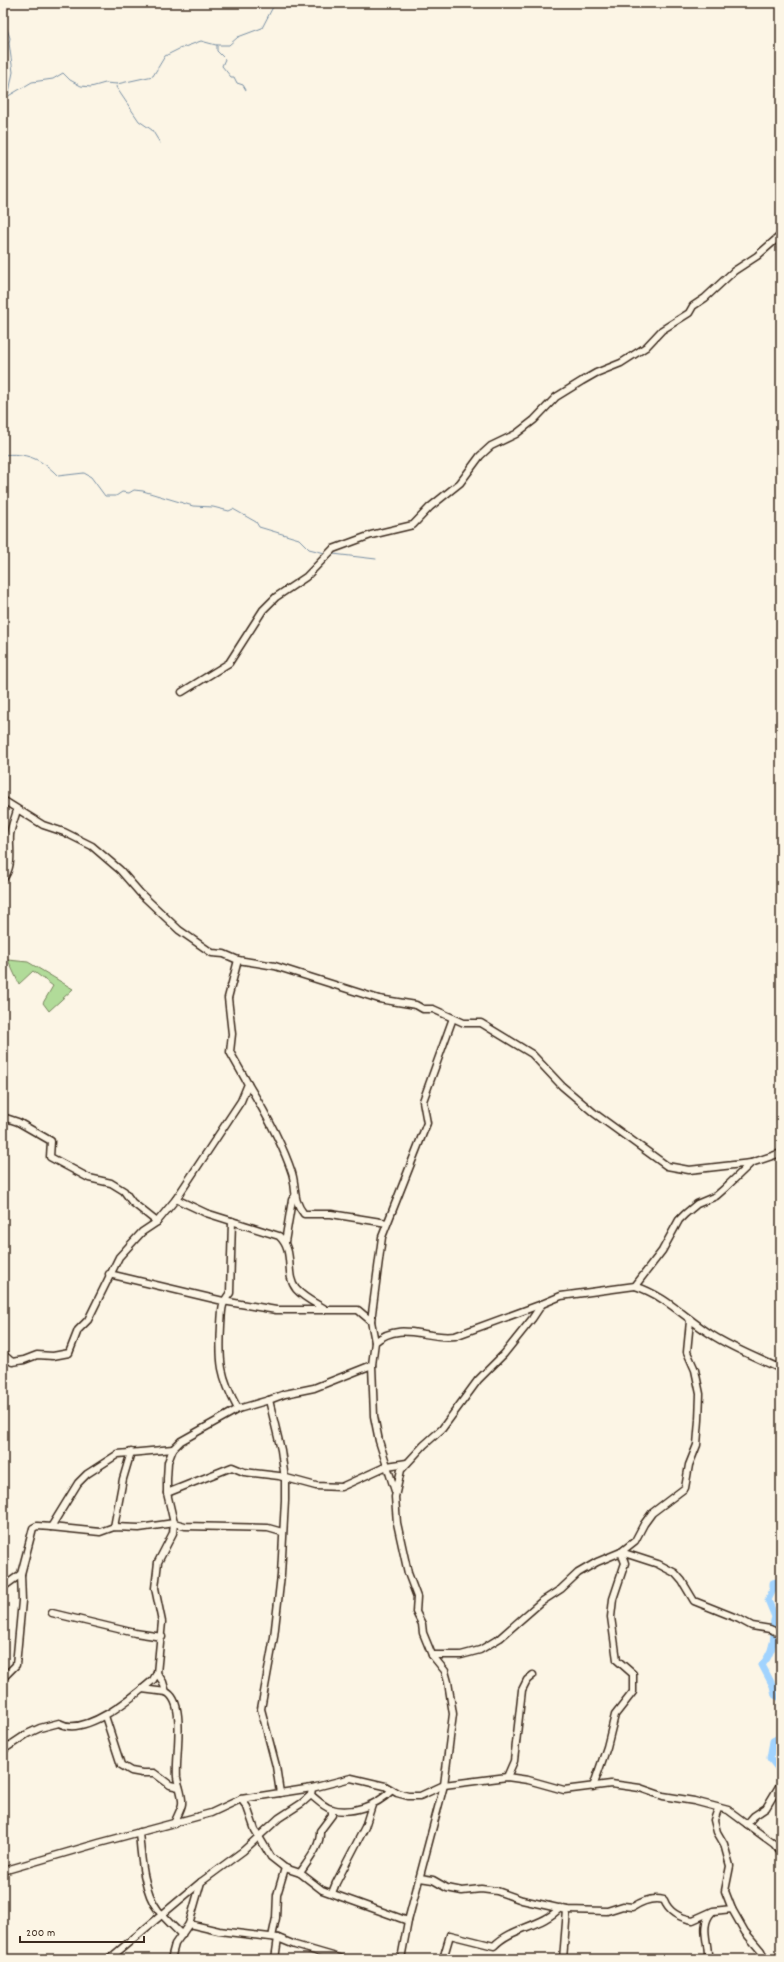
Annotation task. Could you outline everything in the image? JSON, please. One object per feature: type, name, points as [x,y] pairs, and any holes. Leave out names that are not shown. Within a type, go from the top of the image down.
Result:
[{"type":"street","points":[[182,692],[229,663],[263,610],[276,597],[306,577],[333,549],[371,536],[413,525],[430,507],[460,483],[480,456],[491,446],[516,434],[534,420],[556,398],[582,381],[596,373],[621,363],[646,347],[662,330],[688,313],[693,306],[705,298],[734,271],[757,256],[781,236]]},
{"type":"street","points":[[3,800],[43,825],[64,832],[92,846],[120,870],[140,893],[180,930],[212,953],[224,954],[238,960],[275,966],[379,999],[432,1009],[464,1023],[481,1023],[532,1054],[562,1086],[594,1113],[667,1166],[689,1170],[751,1163],[781,1153]]},
{"type":"street","points":[[3,879],[8,872],[11,860],[10,835],[17,810]]},
{"type":"street","points":[[238,960],[228,998],[232,1034],[230,1052],[273,1128],[292,1174],[297,1205],[304,1214],[331,1214],[387,1223]]},
{"type":"street","points":[[396,1492],[387,1466],[374,1416],[372,1365],[375,1342],[371,1321],[382,1237],[427,1123],[423,1101],[453,1018]]},
{"type":"street","points":[[3,1354],[12,1362],[24,1360],[37,1355],[53,1356],[68,1353],[78,1330],[88,1320],[109,1274],[119,1257],[142,1232],[157,1222],[176,1199],[242,1101],[248,1084]]},
{"type":"street","points":[[3,1117],[18,1122],[51,1141],[50,1157],[89,1178],[111,1183],[124,1191],[132,1202],[157,1222]]},
{"type":"street","points":[[635,1286],[662,1251],[679,1220],[697,1204],[716,1196],[751,1163]]},
{"type":"street","points":[[295,1196],[292,1200],[285,1242],[290,1261],[290,1274],[296,1289],[310,1301],[328,1310]]},
{"type":"street","points":[[176,1199],[206,1213],[279,1236],[285,1242]]},
{"type":"street","points":[[232,1221],[230,1293],[223,1301],[219,1342],[221,1369],[226,1388],[238,1409]]},
{"type":"street","points":[[109,1274],[223,1301],[276,1310],[358,1310],[371,1321]]},
{"type":"street","points":[[375,1342],[390,1332],[422,1332],[445,1338],[455,1336],[561,1296],[635,1286],[650,1291],[674,1306],[690,1321],[726,1344],[781,1370]]},
{"type":"street","points":[[401,1959],[408,1921],[444,1785],[453,1714],[451,1693],[444,1671],[432,1655],[416,1612],[417,1597],[408,1574],[397,1523],[396,1492],[401,1470],[407,1462],[442,1429],[478,1380],[504,1354],[542,1304]]},
{"type":"street","points":[[432,1655],[461,1655],[480,1650],[500,1638],[541,1602],[561,1589],[578,1573],[597,1562],[621,1552],[635,1541],[652,1513],[685,1488],[689,1465],[697,1445],[700,1394],[695,1370],[687,1352],[690,1321]]},
{"type":"street","points":[[3,1750],[27,1734],[40,1728],[59,1723],[66,1727],[74,1726],[105,1716],[153,1680],[157,1672],[162,1637],[162,1622],[154,1588],[158,1562],[173,1533],[174,1523],[167,1493],[168,1462],[173,1449],[186,1437],[238,1409],[285,1394],[314,1388],[372,1365]]},
{"type":"street","points":[[269,1400],[281,1450],[285,1479],[281,1575],[274,1637],[261,1708],[276,1766],[280,1793]]},
{"type":"street","points":[[51,1527],[78,1484],[87,1474],[118,1454],[173,1449]]},
{"type":"street","points":[[114,1527],[123,1479],[131,1452]]},
{"type":"street","points":[[167,1493],[232,1467],[244,1472],[279,1476],[285,1479],[316,1486],[341,1487],[387,1466],[407,1462]]},
{"type":"street","points":[[3,1678],[16,1665],[22,1601],[21,1574],[33,1528],[37,1526],[100,1532],[114,1527],[139,1528],[174,1523],[186,1526],[268,1528],[282,1532]]},
{"type":"street","points":[[621,1552],[658,1564],[675,1573],[682,1581],[694,1601],[752,1626],[770,1629],[781,1634]]},
{"type":"street","points":[[593,1787],[616,1715],[633,1692],[633,1674],[617,1660],[611,1617],[613,1599],[625,1563],[621,1552]]},
{"type":"street","points":[[3,1588],[21,1574]]},
{"type":"street","points":[[52,1613],[135,1633],[162,1637]]},
{"type":"street","points":[[157,1672],[163,1682],[166,1692]]},
{"type":"street","points":[[507,1777],[514,1761],[522,1690],[527,1680],[533,1675]]},
{"type":"street","points":[[142,1689],[166,1692],[171,1695],[176,1704],[179,1745],[177,1776],[182,1804],[174,1824]]},
{"type":"street","points":[[105,1716],[121,1765],[131,1771],[142,1774],[154,1773],[170,1785],[179,1787]]},
{"type":"street","points":[[3,1871],[211,1813],[241,1799],[312,1788],[352,1778],[385,1786],[391,1791],[408,1796],[420,1796],[444,1785],[507,1777],[528,1780],[564,1790],[611,1784],[640,1788],[663,1796],[694,1801],[718,1809],[728,1810],[774,1844],[781,1853]]},
{"type":"street","points":[[747,1824],[754,1816],[766,1808],[781,1782]]},
{"type":"street","points":[[109,1959],[201,1882],[243,1851],[279,1818],[302,1803],[311,1795],[312,1788]]},
{"type":"street","points":[[311,1795],[332,1809],[352,1810],[372,1805],[391,1791]]},
{"type":"street","points":[[241,1799],[247,1807],[258,1837],[271,1857],[285,1868],[300,1873],[322,1890],[408,1921]]},
{"type":"street","points":[[332,1893],[365,1826],[372,1805]]},
{"type":"street","points":[[300,1873],[321,1837],[320,1831],[332,1815],[332,1809]]},
{"type":"street","points":[[718,1809],[714,1820],[717,1832],[724,1844],[730,1866],[726,1890],[732,1909],[745,1932],[761,1951],[765,1959]]},
{"type":"street","points":[[139,1832],[142,1863],[149,1890],[157,1909],[182,1935]]},
{"type":"street","points":[[275,1959],[277,1895],[285,1868]]},
{"type":"street","points":[[420,1878],[433,1880],[447,1888],[497,1891],[522,1900],[567,1910],[606,1911],[624,1906],[633,1907],[641,1902],[659,1898],[664,1900],[671,1911],[677,1916],[685,1919],[693,1920],[713,1911],[732,1909]]},
{"type":"street","points":[[172,1958],[176,1944],[188,1924],[201,1882]]},
{"type":"street","points":[[443,1959],[450,1935],[494,1946],[508,1934],[552,1916],[560,1908]]},
{"type":"street","points":[[563,1959],[567,1910]]},
{"type":"street","points":[[708,1959],[707,1939],[704,1928],[707,1918],[713,1911]]},
{"type":"street","points":[[188,1924],[218,1931],[275,1938],[343,1959]]},
{"type":"green space","points":[[8,960],[28,962],[73,989],[49,1011],[43,1003],[53,986],[33,971],[19,984]]},
{"type":"waterway","points":[[5,98],[32,82],[53,79],[63,73],[70,80],[81,86],[91,87],[105,83],[117,84],[153,76],[165,56],[179,49],[201,41],[216,45],[229,45],[238,37],[262,28],[275,3]]},
{"type":"waterway","points":[[289,3],[297,5],[300,9],[319,3]]},
{"type":"waterway","points":[[3,104],[9,92],[13,72],[9,43],[10,38],[7,29]]},
{"type":"waterway","points":[[217,45],[217,51],[225,59],[222,66],[231,77],[234,77],[237,83],[243,85],[246,90]]},
{"type":"waterway","points":[[117,84],[116,87],[139,121],[152,130],[160,143]]},
{"type":"waterway","points":[[3,161],[3,168]]},
{"type":"waterway","points":[[3,455],[11,454],[33,458],[46,465],[58,476],[84,473],[91,477],[105,496],[116,496],[122,492],[129,493],[134,490],[143,491],[193,506],[213,507],[229,511],[233,509],[256,522],[259,527],[299,539],[309,549],[325,553]]},
{"type":"waterway","points":[[333,554],[376,559]]},
{"type":"waterway","points":[[781,1581],[773,1583],[773,1590],[768,1600],[775,1617],[773,1623],[774,1637],[769,1654],[762,1665],[773,1686],[775,1695],[781,1698]]},
{"type":"waterway","points":[[781,1737],[773,1741],[770,1758],[781,1772]]}]
